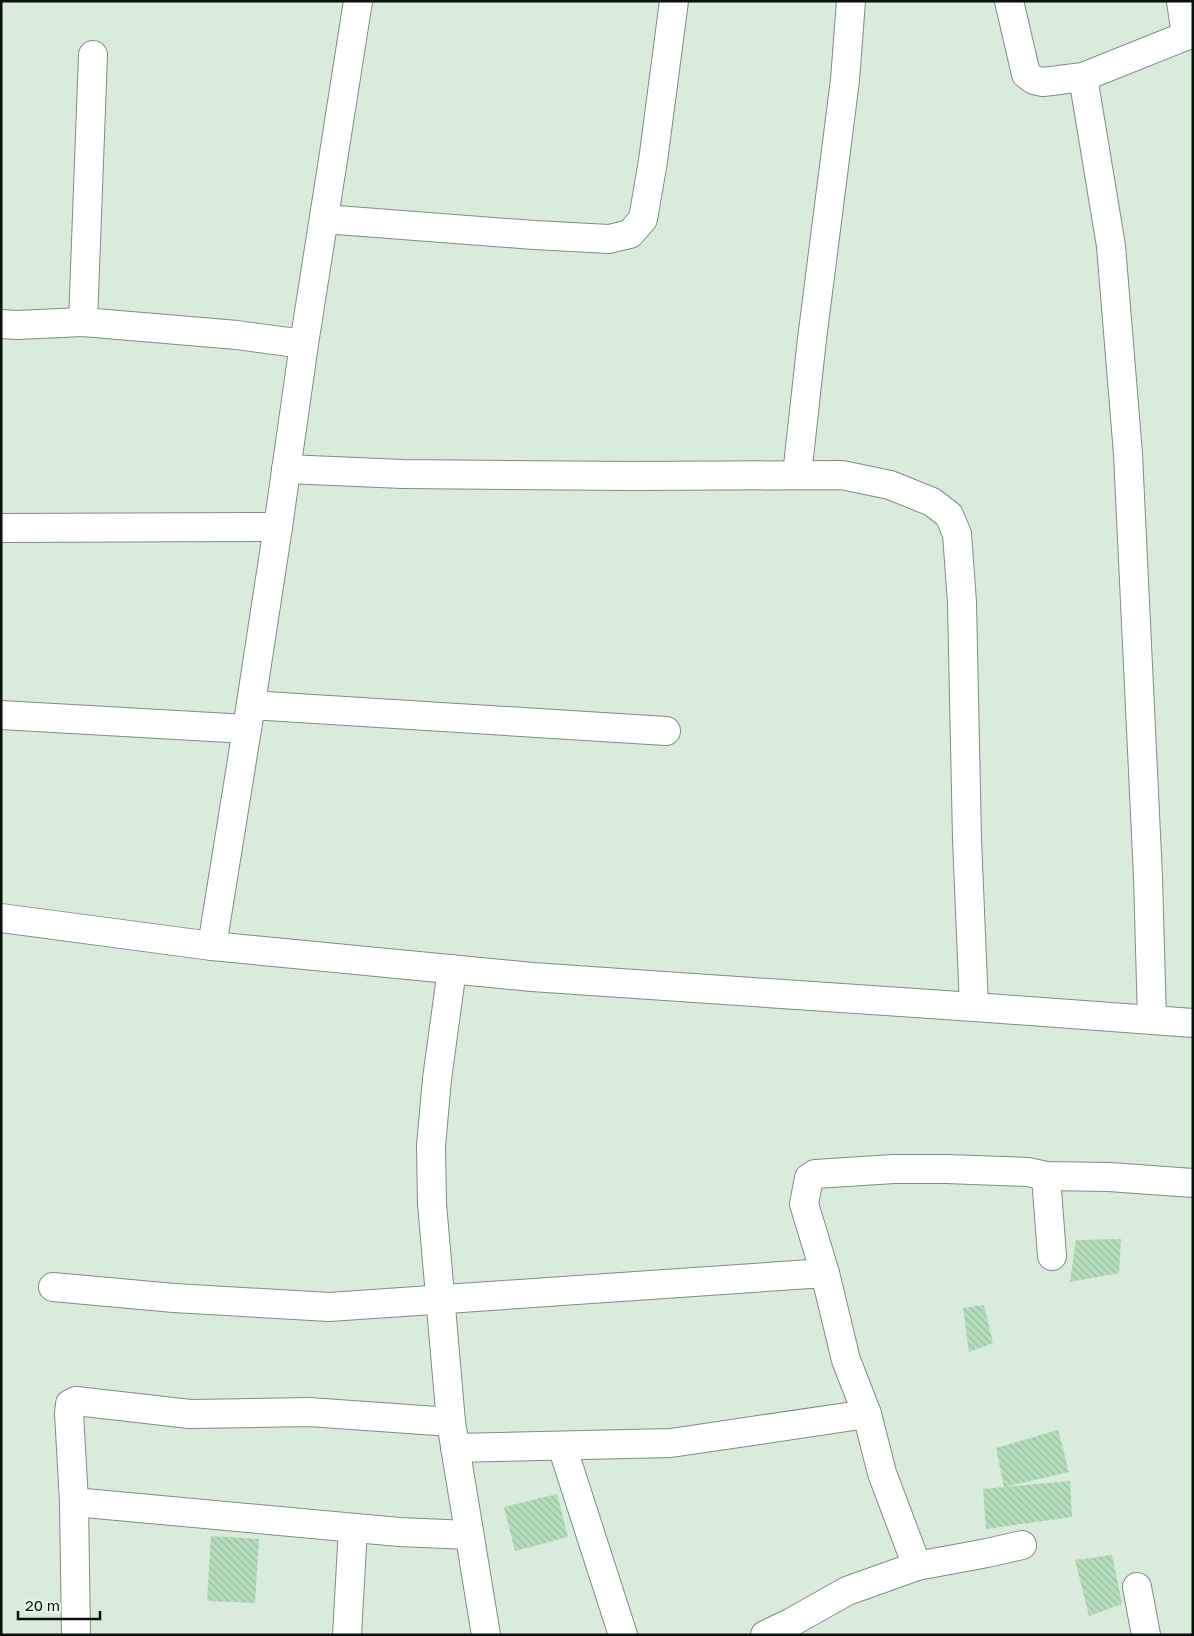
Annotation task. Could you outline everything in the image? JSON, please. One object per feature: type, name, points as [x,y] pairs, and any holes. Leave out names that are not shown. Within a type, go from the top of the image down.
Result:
[{"type":"street","points":[[212,946],[249,717],[304,344],[358,1]]},
{"type":"street","points":[[324,219],[609,239],[630,234],[642,219],[653,161],[674,1]]},
{"type":"street","points":[[797,475],[844,80],[851,1]]},
{"type":"street","points":[[1009,1],[1026,74],[1034,80],[1043,82],[1083,77],[1190,34],[1181,1]]},
{"type":"street","points":[[83,322],[93,55]]},
{"type":"street","points":[[1083,77],[1111,246],[1128,454],[1148,858],[1152,1020]]},
{"type":"street","points":[[1,324],[83,322],[237,335],[304,344]]},
{"type":"street","points":[[286,469],[403,474],[842,475],[890,484],[938,506],[949,515],[957,534],[962,602],[974,1007]]},
{"type":"street","points":[[1,528],[278,527]]},
{"type":"street","points":[[1,715],[249,717],[666,731]]},
{"type":"street","points":[[1,918],[212,946],[542,978],[1193,1023]]},
{"type":"street","points":[[452,969],[437,1079],[431,1146],[432,1204],[451,1422],[486,1635]]},
{"type":"street","points":[[917,1566],[882,1473],[867,1414],[846,1360],[825,1273],[804,1204],[809,1178],[815,1174],[920,1169],[1028,1172],[1046,1176],[1109,1176],[1193,1183]]},
{"type":"street","points":[[1046,1176],[1052,1256]]},
{"type":"street","points":[[53,1288],[174,1298],[329,1307],[825,1273]]},
{"type":"street","points":[[76,1635],[70,1404],[76,1401],[190,1414],[309,1412],[451,1422]]},
{"type":"street","points":[[455,1448],[671,1443],[867,1414]]},
{"type":"street","points":[[562,1446],[623,1635]]},
{"type":"street","points":[[74,1502],[353,1528],[469,1536]]},
{"type":"street","points":[[347,1635],[353,1528]]},
{"type":"street","points":[[765,1635],[792,1622],[846,1590],[917,1566],[1022,1545]]},
{"type":"street","points":[[1137,1587],[1146,1635]]},
{"type":"building","points":[[1121,1239],[1119,1273],[1070,1282],[1076,1240]]},
{"type":"building","points":[[984,1305],[993,1343],[969,1352],[963,1308]]},
{"type":"building","points":[[1058,1430],[1069,1472],[1004,1487],[996,1448]]},
{"type":"building","points":[[1070,1481],[1072,1517],[986,1529],[983,1489]]},
{"type":"building","points":[[557,1494],[568,1537],[515,1551],[504,1507]]},
{"type":"building","points":[[211,1536],[259,1539],[255,1603],[207,1601]]},
{"type":"building","points":[[1112,1555],[1122,1604],[1089,1616],[1075,1560]]}]
